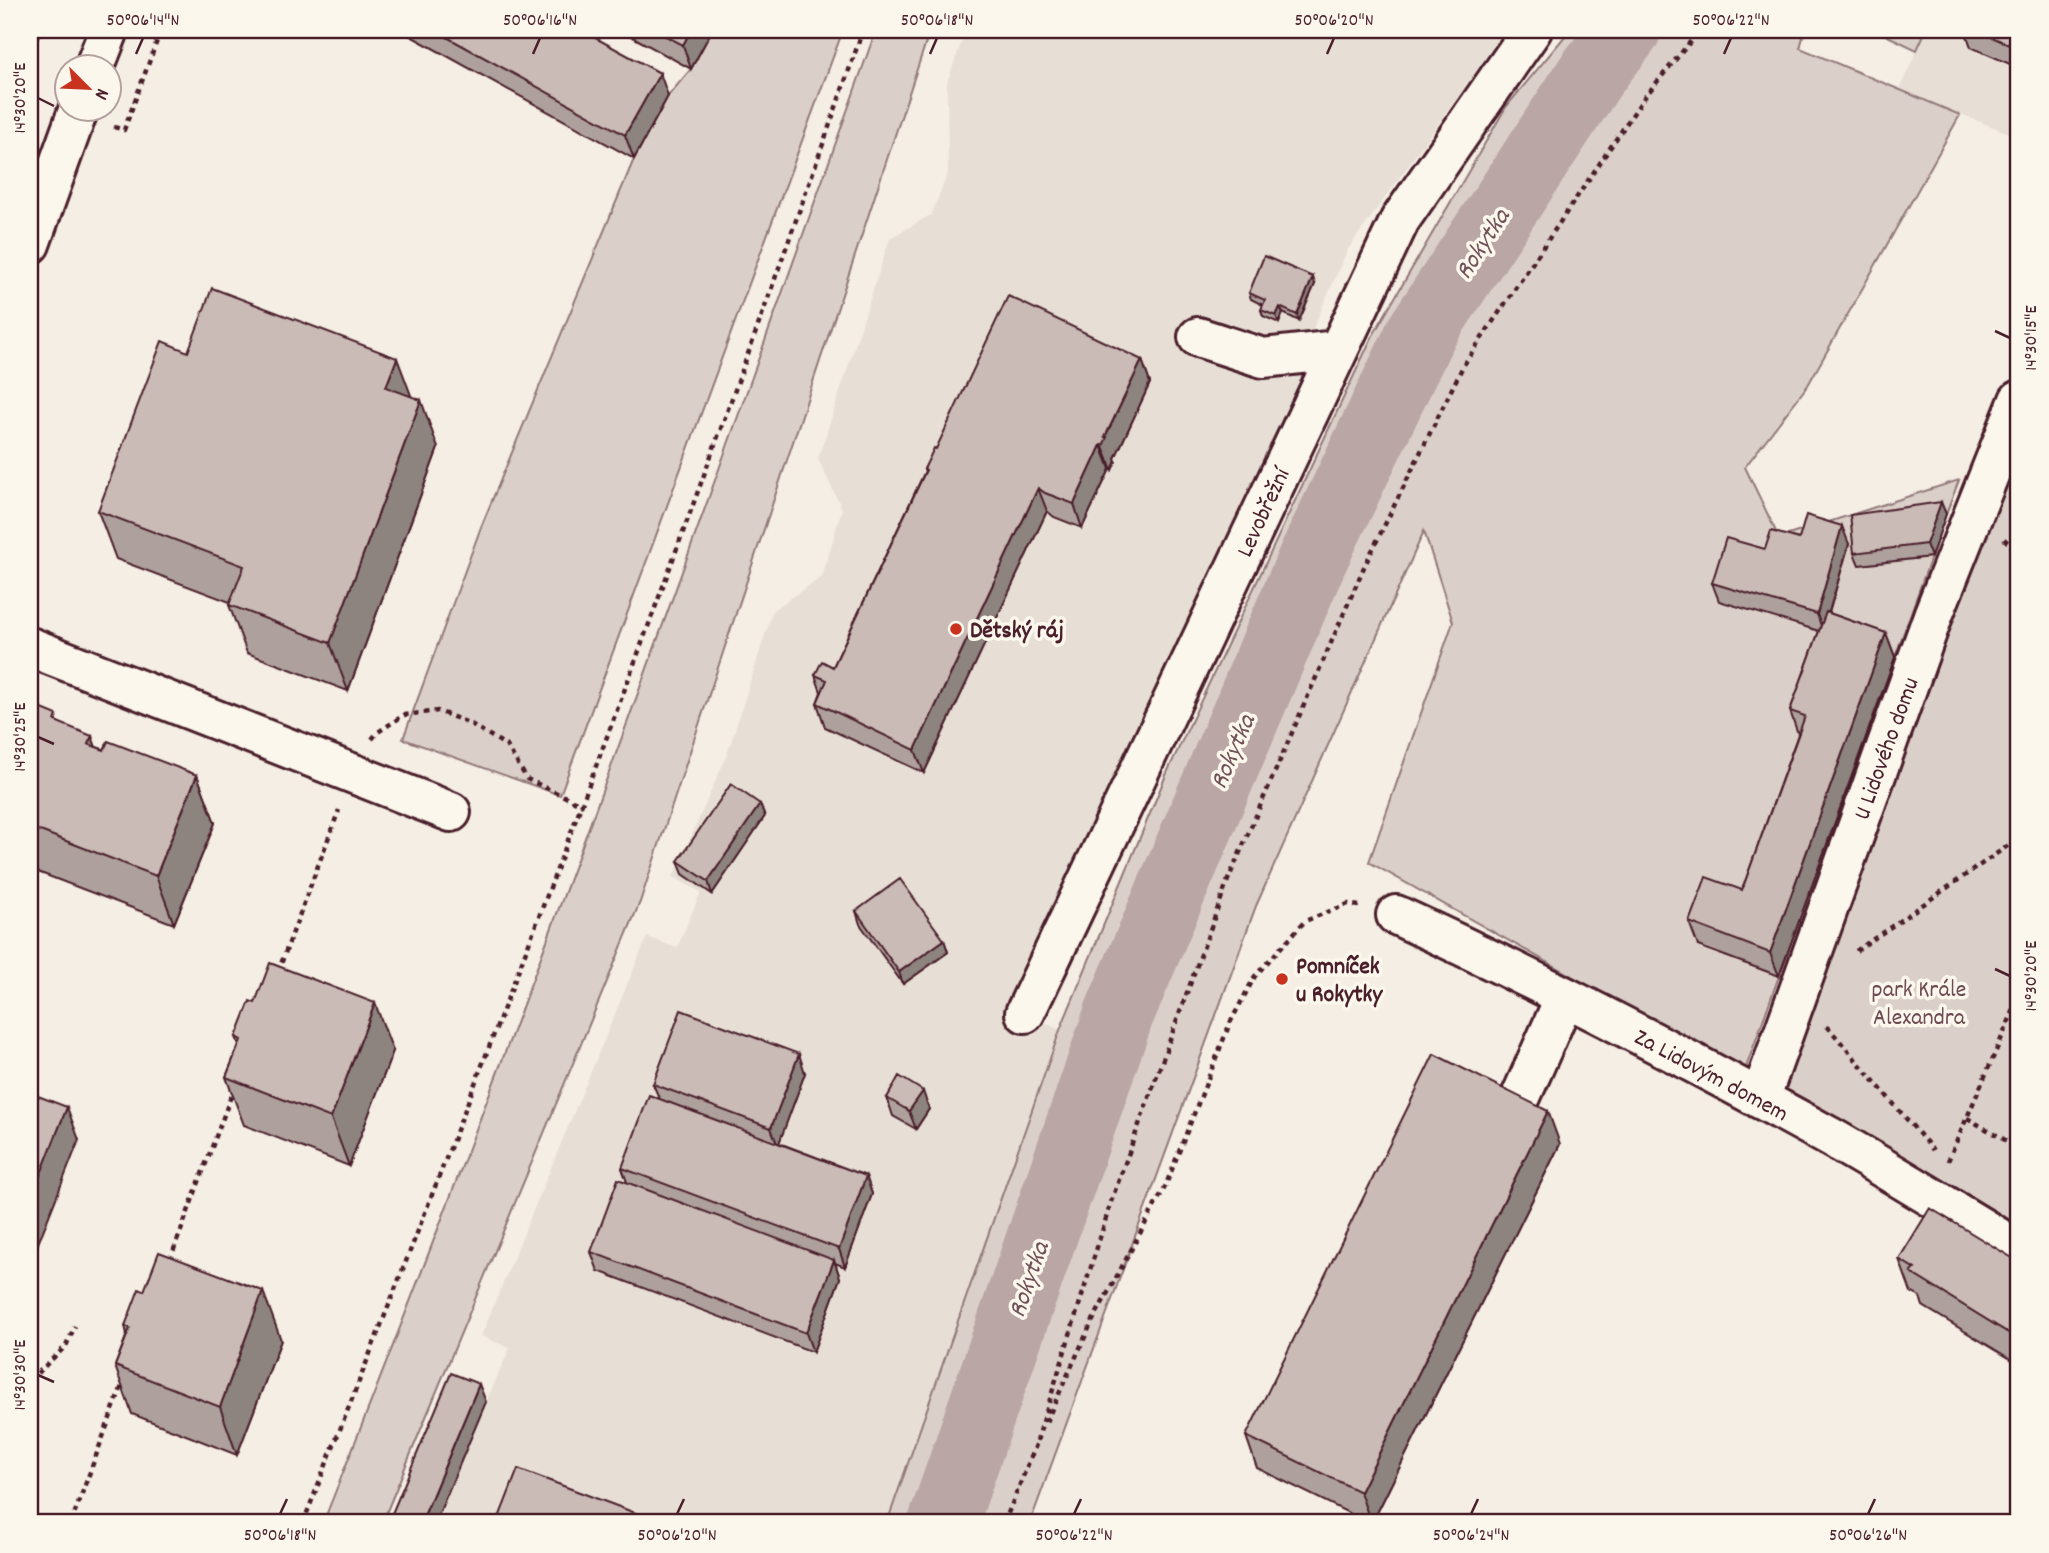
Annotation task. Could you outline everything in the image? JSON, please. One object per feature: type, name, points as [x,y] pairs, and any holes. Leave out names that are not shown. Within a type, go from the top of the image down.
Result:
[{"type":"street","points":[[100,52],[108,30]]},
{"type":"street","name":"Levobřežní","points":[[1026,1013],[1400,220],[1532,30]]},
{"type":"street","points":[[31,235],[74,122]]},
{"type":"street","points":[[1198,337],[1263,358],[1338,350]]},
{"type":"street","name":"U Lidového domu","points":[[1760,1100],[1934,614],[2019,400]]},
{"type":"street","points":[[30,647],[451,812]]},
{"type":"street","name":"Za Lidovým domem","points":[[1396,915],[1501,963],[1833,1139],[2019,1250]]},
{"type":"street","points":[[1511,1119],[1565,997]]},
{"type":"path","points":[[303,1523],[435,1190],[583,804],[783,260],[863,30]]},
{"type":"path","points":[[1037,1441],[1112,1199],[1228,880],[1364,567],[1463,366],[1643,99],[1700,30]]},
{"type":"path","points":[[275,980],[360,754],[378,732],[404,715],[438,711],[471,724],[507,746],[527,779],[583,804]]},
{"type":"path","points":[[1853,953],[2019,838]]},
{"type":"path","points":[[1004,1523],[1037,1441],[1091,1324],[1165,1187],[1230,1023],[1255,976],[1305,921],[1348,904],[1396,915]]},
{"type":"path","points":[[1797,991],[1946,1166],[2019,998]]},
{"type":"path","points":[[168,1265],[236,1084]]},
{"type":"path","points":[[1967,1118],[2019,1148]]},
{"type":"path","points":[[30,1380],[66,1346],[75,1326]]},
{"type":"path","points":[[71,1523],[124,1381]]},
{"type":"shaded area","points":[[966,30],[1506,30],[1348,249],[1313,328],[1311,369],[1025,1013],[1060,1030],[887,1523],[402,1523],[458,1391],[486,1402],[510,1348],[481,1336],[647,937],[677,948],[701,892],[673,877],[727,755],[773,610],[822,577],[842,509],[818,459],[890,238],[931,215],[948,173],[947,82]]},
{"type":"shaded area","points":[[1926,30],[2019,30],[2019,137],[1899,90]]},
{"type":"green space","points":[[712,30],[843,30],[560,795],[403,739],[481,527],[634,159],[668,96],[691,69]]},
{"type":"green space","points":[[876,30],[930,30],[640,902],[382,1523],[323,1523],[538,966]]},
{"type":"green space","points":[[1570,30],[1805,30],[1800,48],[1960,115],[1808,385],[1745,467],[1779,538],[1959,480],[1946,514],[1859,565],[1931,557],[1895,657],[1835,636],[1751,914],[1698,946],[1779,976],[1744,1073],[1369,862],[1453,622],[1424,531],[1256,906],[1030,1523],[887,1523],[1060,1030],[1166,775],[1372,337],[1506,107]]},
{"type":"green space","points":[[1875,30],[1926,30],[1917,50]]},
{"type":"green space","name":"park Krále Alexandra","points":[[2019,439],[2019,1232],[1782,1098],[1792,1042],[1808,1024],[1841,914]]},
{"type":"building","points":[[434,30],[581,30],[660,73],[625,135]]},
{"type":"building","points":[[654,30],[691,30],[683,45]]},
{"type":"building","points":[[1976,30],[2019,30],[2019,49]]},
{"type":"building","points":[[1264,256],[1313,277],[1297,315],[1280,307],[1276,316],[1261,310],[1265,300],[1249,293]]},
{"type":"building","points":[[212,288],[397,358],[386,387],[421,400],[330,643],[229,605],[244,566],[98,511],[162,341],[188,352]]},
{"type":"building","points":[[1008,296],[1142,360],[1074,504],[1038,488],[915,750],[817,703],[827,680],[815,675],[822,661],[833,667],[926,470],[924,469]]},
{"type":"building","points":[[1941,502],[1926,544],[1854,553],[1850,515]]},
{"type":"building","points":[[1806,515],[1842,526],[1817,614],[1712,583],[1726,538],[1765,549],[1771,531],[1799,539]]},
{"type":"building","points":[[1826,612],[1886,633],[1770,953],[1689,922],[1706,877],[1742,890],[1805,716],[1790,711]]},
{"type":"building","points":[[30,704],[57,715],[55,721],[92,736],[88,744],[104,750],[108,741],[197,775],[156,876],[30,827]]},
{"type":"building","points":[[731,784],[760,804],[708,881],[678,861]]},
{"type":"building","points":[[900,879],[944,940],[899,972],[856,911]]},
{"type":"building","points":[[270,963],[375,1003],[331,1118],[226,1077],[241,1040],[236,1037],[250,1001],[255,1003]]},
{"type":"building","points":[[681,1010],[799,1054],[771,1128],[653,1084]]},
{"type":"building","points":[[1434,1054],[1548,1111],[1360,1492],[1246,1436]]},
{"type":"building","points":[[899,1076],[923,1091],[909,1111],[887,1098]]},
{"type":"building","points":[[30,1093],[67,1107],[30,1201]]},
{"type":"building","points":[[649,1095],[866,1176],[839,1249],[622,1168]]},
{"type":"building","points":[[618,1179],[834,1260],[806,1333],[591,1252]]},
{"type":"building","points":[[1930,1208],[2019,1262],[2019,1332],[2015,1337],[1911,1273],[1915,1269],[1899,1259]]},
{"type":"building","points":[[159,1252],[263,1291],[220,1407],[115,1366],[130,1328],[125,1326],[139,1289],[144,1291]]},
{"type":"building","points":[[451,1373],[479,1384],[421,1523],[388,1523]]},
{"type":"building","points":[[518,1469],[662,1523],[497,1523]]},
{"type":"waterway","name":"Rokytka","points":[[943,1523],[1119,1014],[1312,560],[1421,333],[1593,72],[1626,30]]},
{"type":"place","name":"Dětský ráj","points":[[956,629]]},
{"type":"place","name":"Pomníček u Rokytky","points":[[1282,979]]}]
